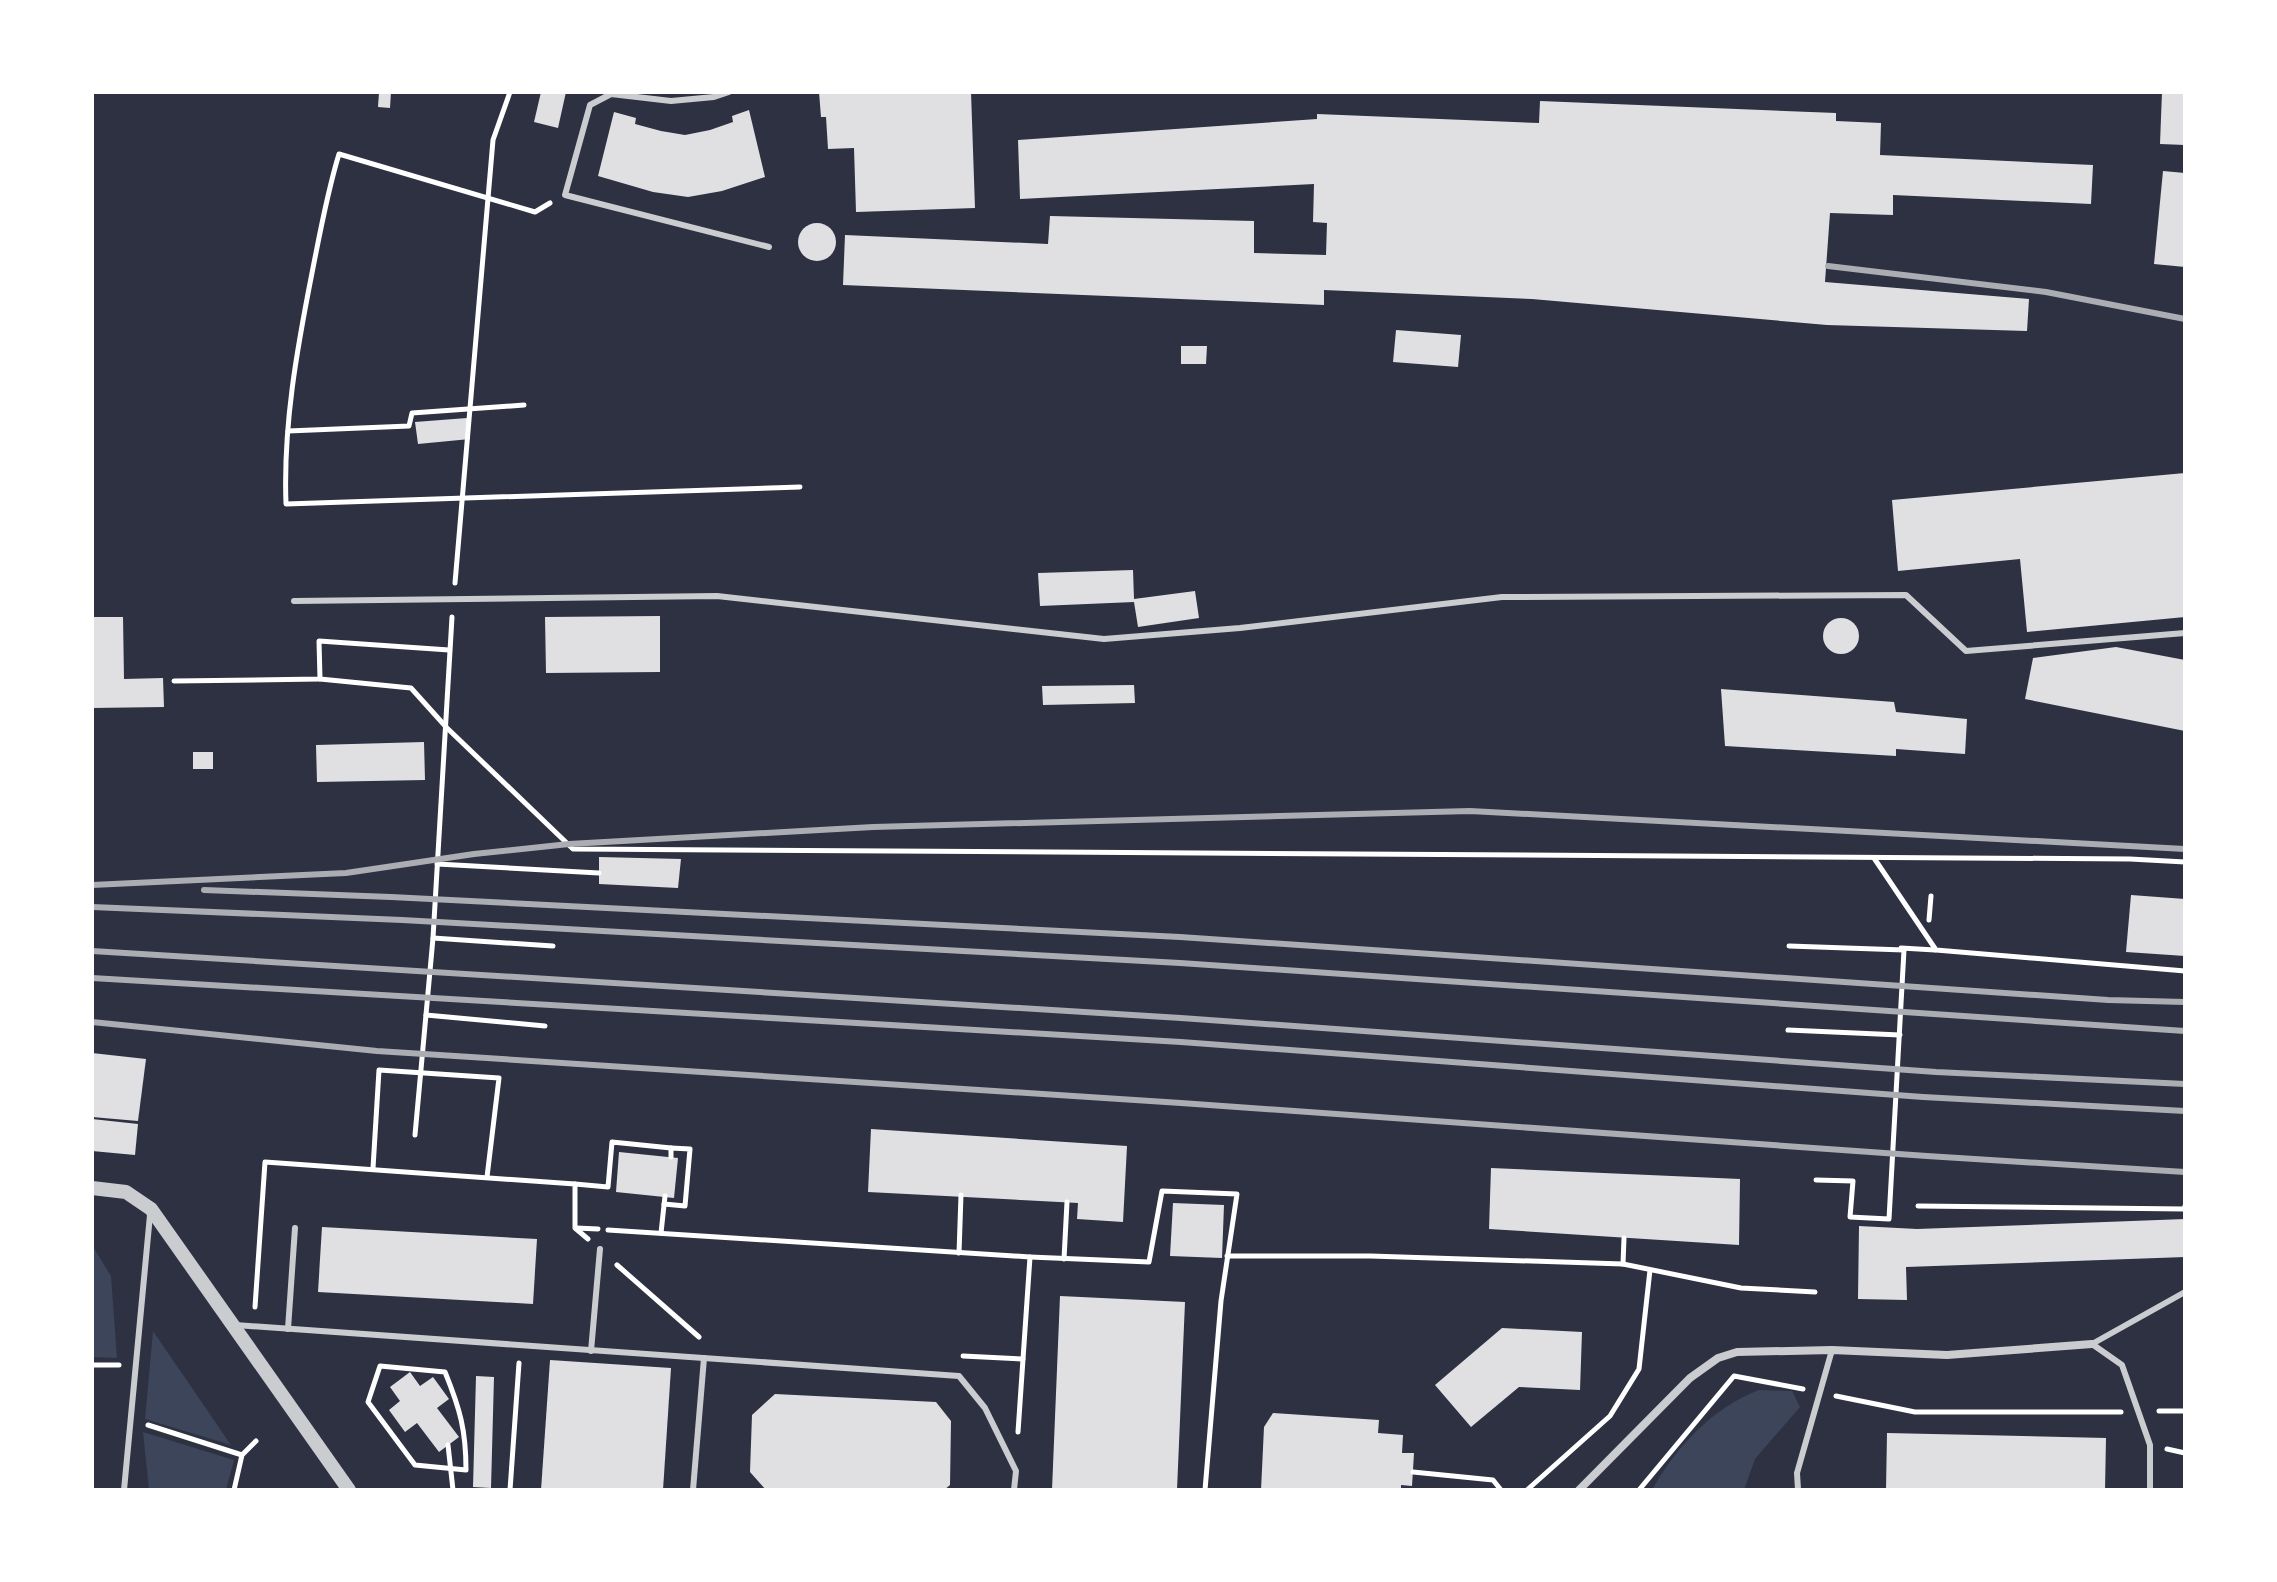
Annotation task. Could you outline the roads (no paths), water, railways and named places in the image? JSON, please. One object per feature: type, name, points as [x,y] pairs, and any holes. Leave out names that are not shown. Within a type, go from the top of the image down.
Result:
[{"type":"street","points":[[92,1188],[126,1192],[151,1209],[349,1490]]},
{"type":"street","points":[[1579,1490],[1690,1378],[1718,1358],[1737,1352],[1832,1350],[1947,1355],[2092,1344]]},
{"type":"lane","points":[[729,92],[714,97],[671,101],[611,94],[590,105],[565,195],[769,247]]},
{"type":"lane","points":[[294,601],[717,596],[1104,639],[1240,628],[1502,597],[1906,595],[1966,651],[2185,633]]},
{"type":"lane","points":[[124,1490],[151,1209]]},
{"type":"lane","points":[[288,1329],[295,1228]]},
{"type":"lane","points":[[591,1351],[600,1249]]},
{"type":"lane","points":[[2150,1490],[2150,1445],[2122,1365],[2092,1344],[2185,1292]]},
{"type":"lane","points":[[231,1325],[959,1376],[985,1408],[1016,1471],[1014,1490]]},
{"type":"lane","points":[[1798,1490],[1797,1473],[1832,1350]]},
{"type":"lane","points":[[693,1490],[704,1358]]},
{"type":"railway","points":[[1828,266],[2046,292],[2185,319]]},
{"type":"railway","points":[[92,885],[346,873],[569,844],[873,827],[1470,811],[2185,849]]},
{"type":"railway","points":[[204,890],[1180,937],[2108,1000],[2185,1002]]},
{"type":"railway","points":[[92,907],[402,920],[1180,963],[2185,1031]]},
{"type":"railway","points":[[92,951],[1181,1018],[1936,1072],[2185,1084]]},
{"type":"railway","points":[[92,978],[1181,1042],[1923,1097],[2185,1111]]},
{"type":"railway","points":[[92,1022],[377,1051],[2185,1172]]}]
